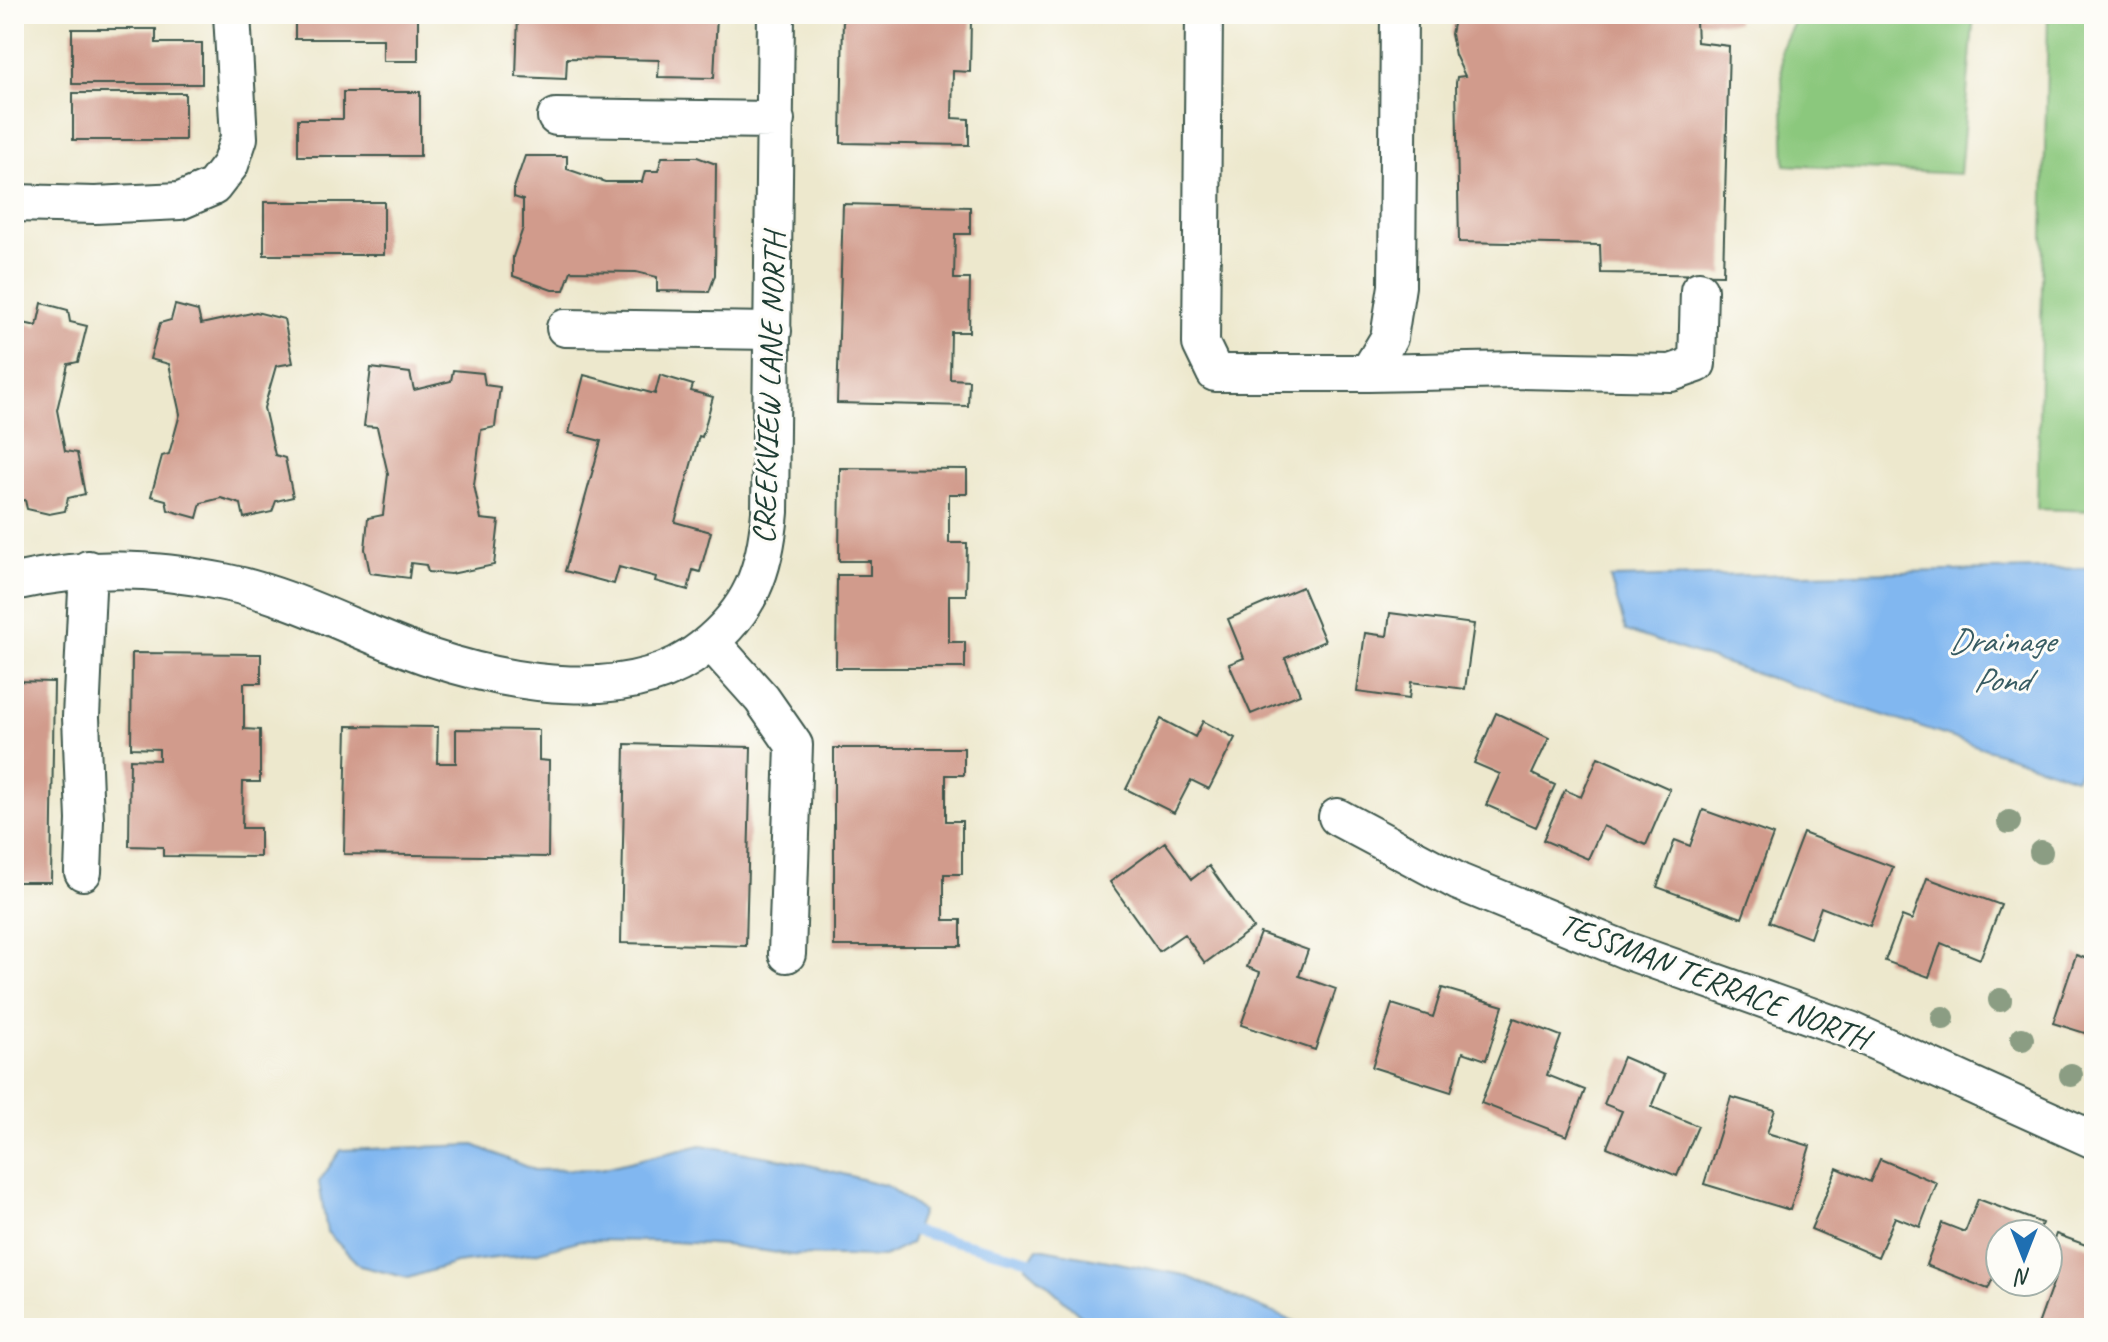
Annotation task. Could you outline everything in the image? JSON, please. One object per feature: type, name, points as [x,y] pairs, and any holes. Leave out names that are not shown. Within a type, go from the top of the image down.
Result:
[{"type":"street","points":[[14,203],[144,204],[180,201],[213,187],[230,165],[239,138],[232,14]]},
{"type":"street","name":"CREEKVIEW LANE NORTH","points":[[14,582],[88,569],[170,573],[227,582],[276,597],[428,657],[534,682],[626,683],[661,673],[689,660],[737,614],[755,587],[767,551],[776,14]]},
{"type":"street","points":[[1204,14],[1201,344],[1215,373],[1519,370],[1671,373],[1697,364],[1699,290]]},
{"type":"street","points":[[1368,373],[1389,338],[1397,286],[1399,14]]},
{"type":"street","points":[[556,117],[776,120]]},
{"type":"street","points":[[565,328],[773,331]]},
{"type":"street","points":[[83,872],[85,820],[81,717],[88,569]]},
{"type":"street","points":[[711,642],[762,699],[794,745],[787,954]]},
{"type":"street","name":"TESSMAN TERRACE NORTH","points":[[1337,817],[1459,882],[1628,951],[1850,1030],[2094,1140]]},
{"type":"green space","points":[[1798,14],[1974,14],[1960,174],[1785,165],[1781,49]]},
{"type":"green space","points":[[2048,14],[2094,14],[2094,511],[2037,509]]},
{"type":"water","name":"Drainage Pond","points":[[2094,568],[2094,748],[2075,778],[1626,631],[1610,578]]},
{"type":"water","points":[[474,1145],[534,1170],[600,1169],[701,1145],[798,1162],[887,1186],[922,1211],[910,1244],[884,1257],[791,1255],[725,1245],[581,1240],[535,1253],[456,1263],[408,1278],[360,1266],[327,1232],[319,1182],[341,1150]]},
{"type":"water","points":[[1038,1248],[1184,1275],[1309,1328],[1095,1328],[1026,1266]]},
{"type":"building","points":[[295,14],[418,14],[418,61],[383,61],[383,39],[295,39]]},
{"type":"building","points":[[518,14],[717,14],[714,78],[658,77],[659,60],[567,58],[566,79],[516,77]]},
{"type":"building","points":[[843,14],[954,14],[954,18],[971,19],[970,72],[953,71],[952,118],[969,119],[969,145],[841,143]]},
{"type":"building","points":[[1455,14],[1737,14],[1737,23],[1696,21],[1697,42],[1729,46],[1723,275],[1601,273],[1600,245],[1459,242],[1456,83],[1457,77],[1465,76],[1455,55],[1451,34]]},
{"type":"building","points":[[72,29],[156,29],[156,43],[202,43],[202,84],[72,84]]},
{"type":"building","points":[[343,92],[420,92],[420,156],[298,156],[298,119],[343,119]]},
{"type":"building","points":[[73,93],[185,93],[185,140],[73,140]]},
{"type":"building","points":[[525,156],[567,156],[567,169],[605,182],[642,182],[645,171],[658,171],[662,157],[697,157],[716,164],[715,275],[709,292],[657,291],[657,277],[636,272],[571,271],[564,290],[552,290],[513,276],[513,257],[523,228],[523,200],[514,197],[514,188]]},
{"type":"building","points":[[264,202],[384,202],[384,255],[264,255]]},
{"type":"building","points":[[843,204],[970,207],[970,234],[955,234],[954,279],[970,279],[969,332],[951,332],[950,379],[969,380],[968,406],[837,403]]},
{"type":"building","points":[[42,303],[68,310],[70,322],[87,326],[78,362],[68,364],[57,410],[65,451],[77,453],[85,494],[68,498],[65,511],[49,514],[27,509],[25,500],[14,502],[14,321],[37,326]]},
{"type":"building","points":[[175,305],[198,311],[201,324],[256,312],[284,319],[293,363],[276,366],[264,408],[275,455],[285,458],[293,497],[276,501],[272,512],[244,518],[241,504],[221,498],[201,503],[197,518],[168,510],[166,500],[151,496],[162,456],[169,454],[180,414],[169,364],[150,359],[160,323],[171,320]]},
{"type":"building","points":[[371,368],[410,373],[414,390],[451,381],[453,370],[483,373],[485,385],[500,387],[495,427],[481,430],[474,485],[481,519],[499,521],[494,565],[451,574],[428,572],[426,565],[411,563],[409,578],[370,573],[365,549],[368,518],[383,515],[388,474],[377,427],[364,426]]},
{"type":"building","points":[[584,375],[655,394],[660,375],[693,385],[691,391],[713,397],[675,522],[711,532],[700,572],[693,570],[688,590],[619,567],[614,584],[565,571],[601,441],[569,433]]},
{"type":"building","points":[[840,468],[967,469],[967,494],[949,494],[949,543],[967,543],[966,595],[949,595],[949,642],[965,642],[965,668],[836,668],[837,575],[870,575],[870,561],[839,561]]},
{"type":"building","points":[[1302,587],[1325,641],[1285,658],[1300,694],[1251,714],[1229,664],[1244,658],[1228,619]]},
{"type":"building","points":[[1390,613],[1474,624],[1465,689],[1411,682],[1409,699],[1357,692],[1365,633],[1387,636]]},
{"type":"building","points":[[132,653],[261,654],[261,683],[244,683],[244,729],[260,730],[260,782],[243,782],[242,828],[260,828],[260,857],[163,856],[163,847],[129,846],[130,759],[159,760],[159,749],[131,748]]},
{"type":"building","points":[[14,681],[54,682],[51,882],[14,882]]},
{"type":"building","points":[[1496,713],[1549,738],[1532,774],[1555,785],[1536,827],[1486,805],[1500,774],[1474,763]]},
{"type":"building","points":[[1161,719],[1195,737],[1203,721],[1235,738],[1209,789],[1191,780],[1174,813],[1126,789]]},
{"type":"building","points":[[347,726],[438,727],[437,763],[456,763],[456,729],[539,730],[539,760],[549,761],[548,857],[344,854]]},
{"type":"building","points":[[625,744],[751,747],[746,946],[621,943]]},
{"type":"building","points":[[834,748],[964,748],[964,775],[946,775],[946,821],[962,821],[962,874],[944,874],[944,920],[961,920],[961,946],[834,946]]},
{"type":"building","points":[[1598,757],[1670,789],[1646,845],[1603,826],[1588,859],[1543,840],[1565,790],[1581,797]]},
{"type":"building","points":[[1703,810],[1773,835],[1742,918],[1657,887],[1675,840],[1690,846]]},
{"type":"building","points":[[1803,833],[1893,867],[1870,926],[1821,907],[1810,938],[1769,922]]},
{"type":"building","points":[[1165,842],[1192,879],[1209,866],[1253,928],[1205,963],[1184,934],[1159,951],[1110,882]]},
{"type":"building","points":[[1927,878],[2001,905],[1980,959],[1941,943],[1929,977],[1885,961],[1902,916],[1912,920]]},
{"type":"building","points":[[1260,933],[1308,950],[1299,976],[1336,989],[1315,1050],[1241,1025],[1260,972],[1247,967]]},
{"type":"building","points":[[2076,955],[2094,961],[2094,1036],[2053,1023]]},
{"type":"building","points":[[1442,988],[1503,1006],[1486,1060],[1463,1052],[1451,1092],[1372,1067],[1392,1004],[1433,1017]]},
{"type":"building","points":[[1514,1018],[1561,1036],[1547,1075],[1585,1090],[1567,1136],[1481,1103]]},
{"type":"building","points":[[1623,1057],[1665,1075],[1652,1107],[1698,1126],[1677,1176],[1607,1147],[1622,1111],[1604,1104]]},
{"type":"building","points":[[1731,1097],[1775,1110],[1767,1133],[1810,1146],[1790,1210],[1704,1184]]},
{"type":"building","points":[[1880,1159],[1937,1183],[1920,1227],[1895,1217],[1878,1257],[1811,1229],[1837,1168],[1870,1182]]},
{"type":"building","points":[[1978,1199],[2029,1218],[1984,1218],[1984,1287],[1926,1265],[1942,1223],[1965,1232]]},
{"type":"building","points":[[2064,1237],[2094,1248],[2094,1328],[2047,1328],[2038,1325],[2048,1298],[2064,1298]]},
{"type":"waterway","points":[[902,1228],[1042,1263]]}]
